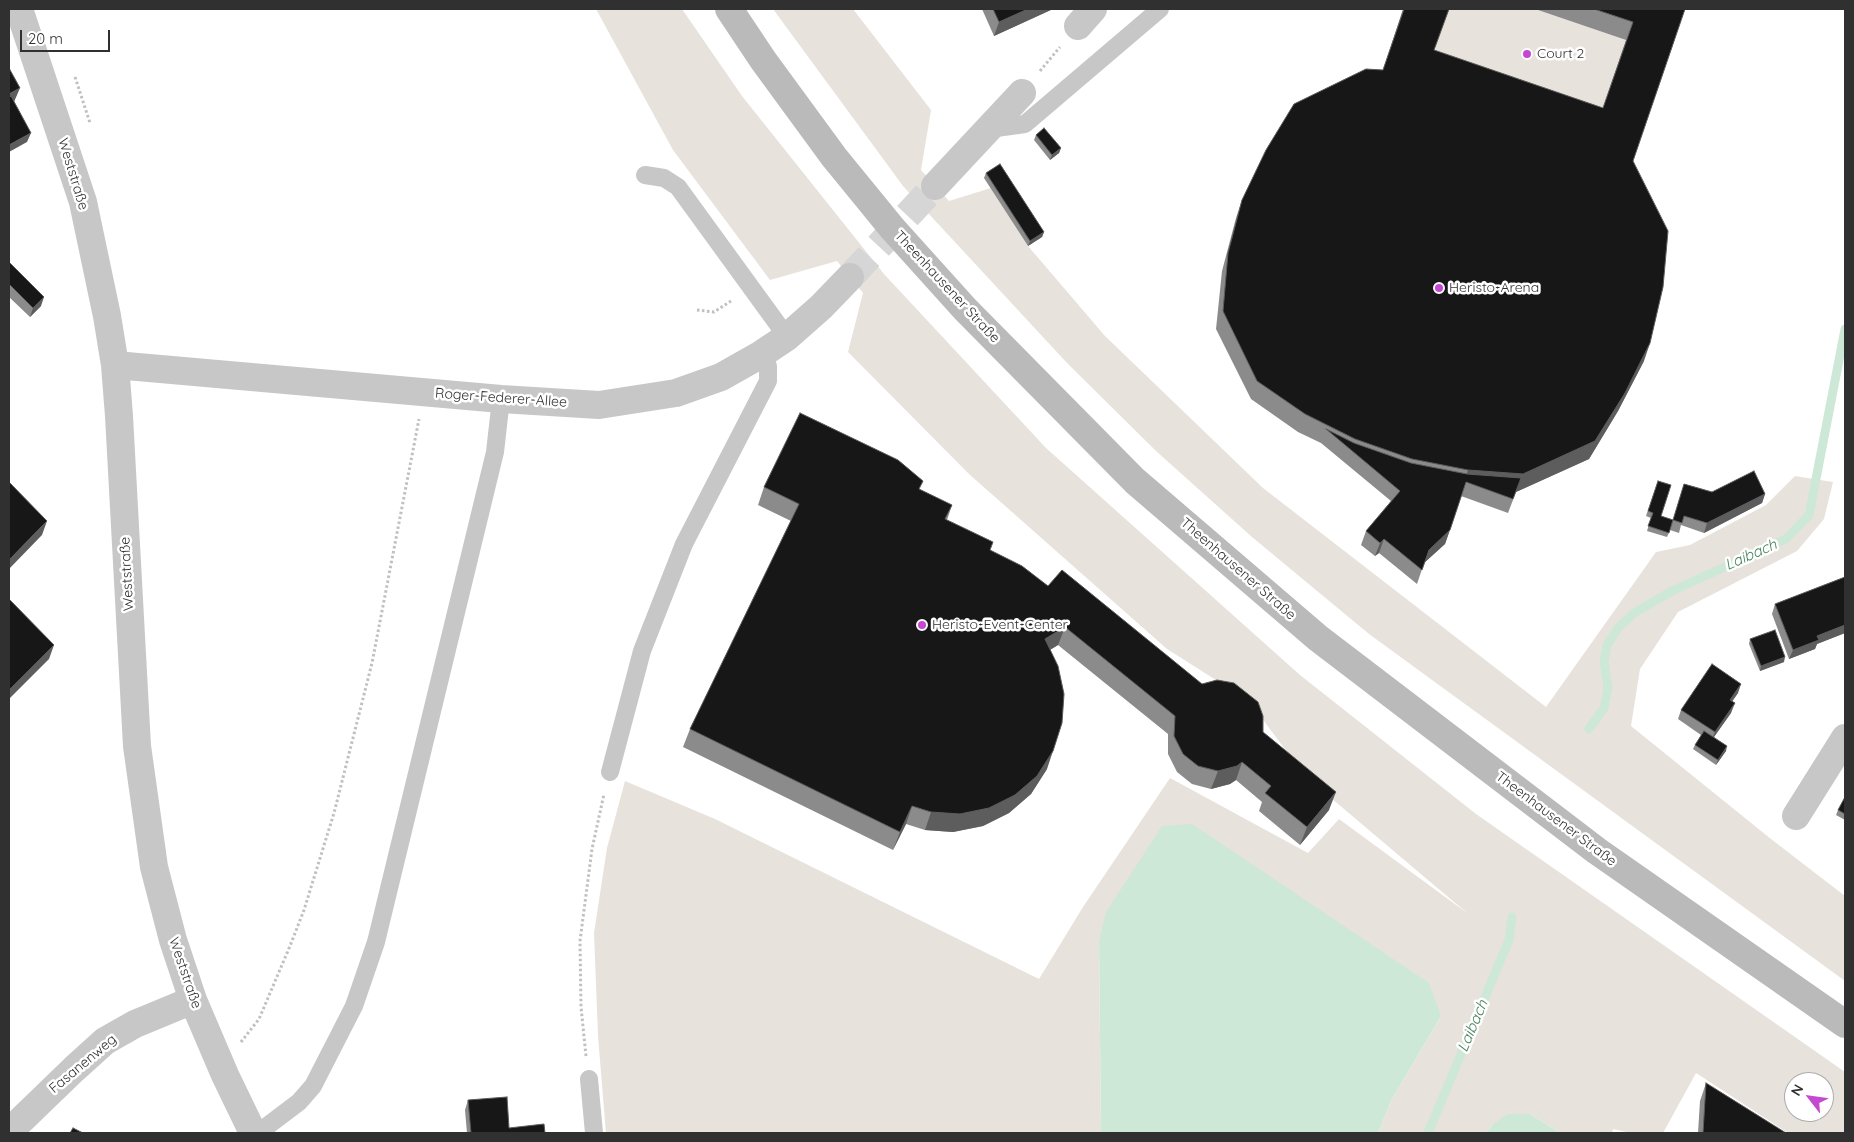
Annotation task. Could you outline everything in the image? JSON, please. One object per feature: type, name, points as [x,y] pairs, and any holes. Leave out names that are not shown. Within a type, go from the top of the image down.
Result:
[{"type":"main road","name":"Theenhausener Straße","points":[[729,9],[763,60],[834,157],[892,228],[966,310],[1135,481],[1325,644],[1597,851],[1845,1024]]},
{"type":"street","name":"Weststraße","points":[[19,9],[82,202],[107,316],[119,416],[137,746],[160,895],[193,1000],[225,1075],[253,1133]]},
{"type":"street","points":[[935,186],[1022,93]]},
{"type":"street","name":"Roger-Federer-Allee","points":[[114,364],[501,399],[599,405],[676,393],[721,377],[787,337],[821,307],[850,277]]},
{"type":"street","points":[[1796,816],[1845,738]]},
{"type":"street","name":"Fasanenweg","points":[[9,1128],[15,1126],[105,1041],[135,1024],[193,1000]]},
{"type":"lane","points":[[989,129],[1025,124],[1160,9]]},
{"type":"lane","points":[[644,175],[664,178],[678,187],[787,337]]},
{"type":"lane","points":[[610,772],[642,652],[681,553],[768,381],[768,366],[760,355]]},
{"type":"lane","points":[[258,1133],[299,1102],[314,1086],[354,1006],[376,942],[495,452],[501,399]]},
{"type":"lane","points":[[589,1079],[594,1133]]},
{"type":"path","points":[[1022,93],[1085,17]]},
{"type":"path","points":[[697,310],[714,312],[752,288]]},
{"type":"path","points":[[241,1042],[258,1020],[290,946],[304,910],[334,813],[372,663],[424,392]]},
{"type":"path","points":[[589,1079],[581,1007],[580,941],[592,848],[610,772]]},
{"type":"shaded area","points":[[596,9],[682,9],[742,96],[884,274],[1046,448],[1300,675],[1476,814],[1845,1072],[1845,1133],[1788,1133],[1696,1073],[1663,1133],[1631,1133],[1613,1129],[1612,1133],[1560,1133],[1530,1114],[1492,1125],[1486,1133],[1378,1133],[1391,1101],[1441,1016],[1099,941],[1101,1133],[606,1133],[598,1036],[594,933],[607,848],[625,781],[715,819],[1039,979],[1083,907],[1170,778],[1308,853],[1339,819],[1467,913],[1305,776],[1249,701],[1167,649],[969,474],[848,352],[863,293],[837,261],[770,280],[673,150]]},
{"type":"shaded area","points":[[773,9],[853,9],[931,110],[921,170],[949,201],[991,188],[1028,246],[1105,336],[1263,488],[1546,707],[1656,552],[1690,545],[1766,505],[1795,476],[1833,482],[1824,519],[1797,551],[1678,612],[1640,669],[1631,726],[1845,896],[1845,981],[1369,634],[1252,537],[1156,451],[1067,363],[903,186]]},
{"type":"shaded area","name":"Court 2","points":[[1448,9],[1535,9],[1626,40],[1597,126],[1428,68]]},
{"type":"shaded area","points":[[1192,824],[1429,983],[1441,1016],[1391,1101],[1378,1133],[1101,1133],[1099,941],[1106,912],[1162,826]]},
{"type":"shaded area","points":[[1508,1114],[1530,1114],[1560,1133],[1486,1133],[1492,1125]]},
{"type":"building","points":[[993,9],[1028,9],[999,22]]},
{"type":"building","name":"Heristo-Arena","points":[[1404,9],[1449,9],[1434,50],[1603,108],[1633,22],[1594,9],[1685,9],[1633,161],[1668,231],[1663,287],[1650,343],[1625,393],[1595,441],[1523,474],[1468,470],[1412,459],[1355,439],[1305,414],[1257,381],[1223,311],[1228,253],[1242,200],[1266,150],[1294,104],[1366,69],[1383,70]]},
{"type":"building","points":[[9,68],[20,88],[9,94]]},
{"type":"building","points":[[11,96],[31,133],[9,145],[9,98]]},
{"type":"building","points":[[1044,128],[1061,148],[1052,155],[1036,135]]},
{"type":"building","points":[[1000,164],[1044,232],[1030,241],[986,173]]},
{"type":"building","points":[[9,262],[44,297],[33,308],[9,284]]},
{"type":"building","name":"Heristo-Event-Center","points":[[800,413],[898,460],[923,481],[919,489],[952,505],[945,519],[993,542],[990,550],[1022,566],[1048,586],[1062,570],[1202,684],[1217,680],[1234,683],[1258,702],[1263,716],[1263,732],[1336,792],[1307,827],[1265,793],[1271,786],[1242,762],[1237,766],[1218,771],[1198,766],[1183,754],[1174,736],[1175,716],[1065,627],[1045,639],[1058,666],[1064,694],[1062,723],[1053,751],[1037,776],[1015,795],[989,808],[960,814],[931,812],[912,806],[900,832],[690,729],[799,504],[764,487]]},
{"type":"building","points":[[1326,429],[1354,443],[1411,463],[1467,474],[1521,478],[1513,499],[1466,482],[1450,530],[1429,550],[1422,570],[1384,539],[1380,543],[1366,531],[1400,491]]},
{"type":"building","points":[[1754,471],[1765,494],[1707,523],[1684,516],[1682,523],[1673,520],[1684,484],[1712,492]]},
{"type":"building","points":[[1658,481],[1671,485],[1661,516],[1673,520],[1669,533],[1648,526],[1653,513],[1648,511]]},
{"type":"building","points":[[9,482],[47,521],[9,560]]},
{"type":"building","points":[[1845,577],[1845,625],[1817,636],[1819,640],[1793,650],[1775,604]]},
{"type":"building","points":[[9,599],[54,645],[9,690]]},
{"type":"building","points":[[1775,630],[1785,657],[1761,666],[1750,639]]},
{"type":"building","points":[[1712,664],[1741,684],[1730,700],[1735,703],[1715,732],[1681,710]]},
{"type":"building","points":[[1704,731],[1727,746],[1718,760],[1695,745]]},
{"type":"building","points":[[1845,797],[1845,814],[1838,810]]},
{"type":"building","points":[[1706,1083],[1786,1133],[1703,1133]]},
{"type":"building","points":[[507,1097],[509,1128],[544,1124],[545,1133],[471,1133],[468,1100]]},
{"type":"building","points":[[73,1128],[83,1133],[70,1133]]},
{"type":"waterway","name":"Laibach","points":[[1589,729],[1604,708],[1608,688],[1604,662],[1607,645],[1618,628],[1634,613],[1672,591],[1786,539],[1809,515],[1845,329]]},
{"type":"waterway","name":"Laibach","points":[[1428,1133],[1509,940],[1512,917]]},
{"type":"tunnel","points":[[850,277],[935,186]]},
{"type":"place","name":"Court 2","points":[[1527,54]]},
{"type":"place","name":"Heristo-Arena","points":[[1439,288]]},
{"type":"place","name":"Heristo-Event-Center","points":[[922,625]]}]
